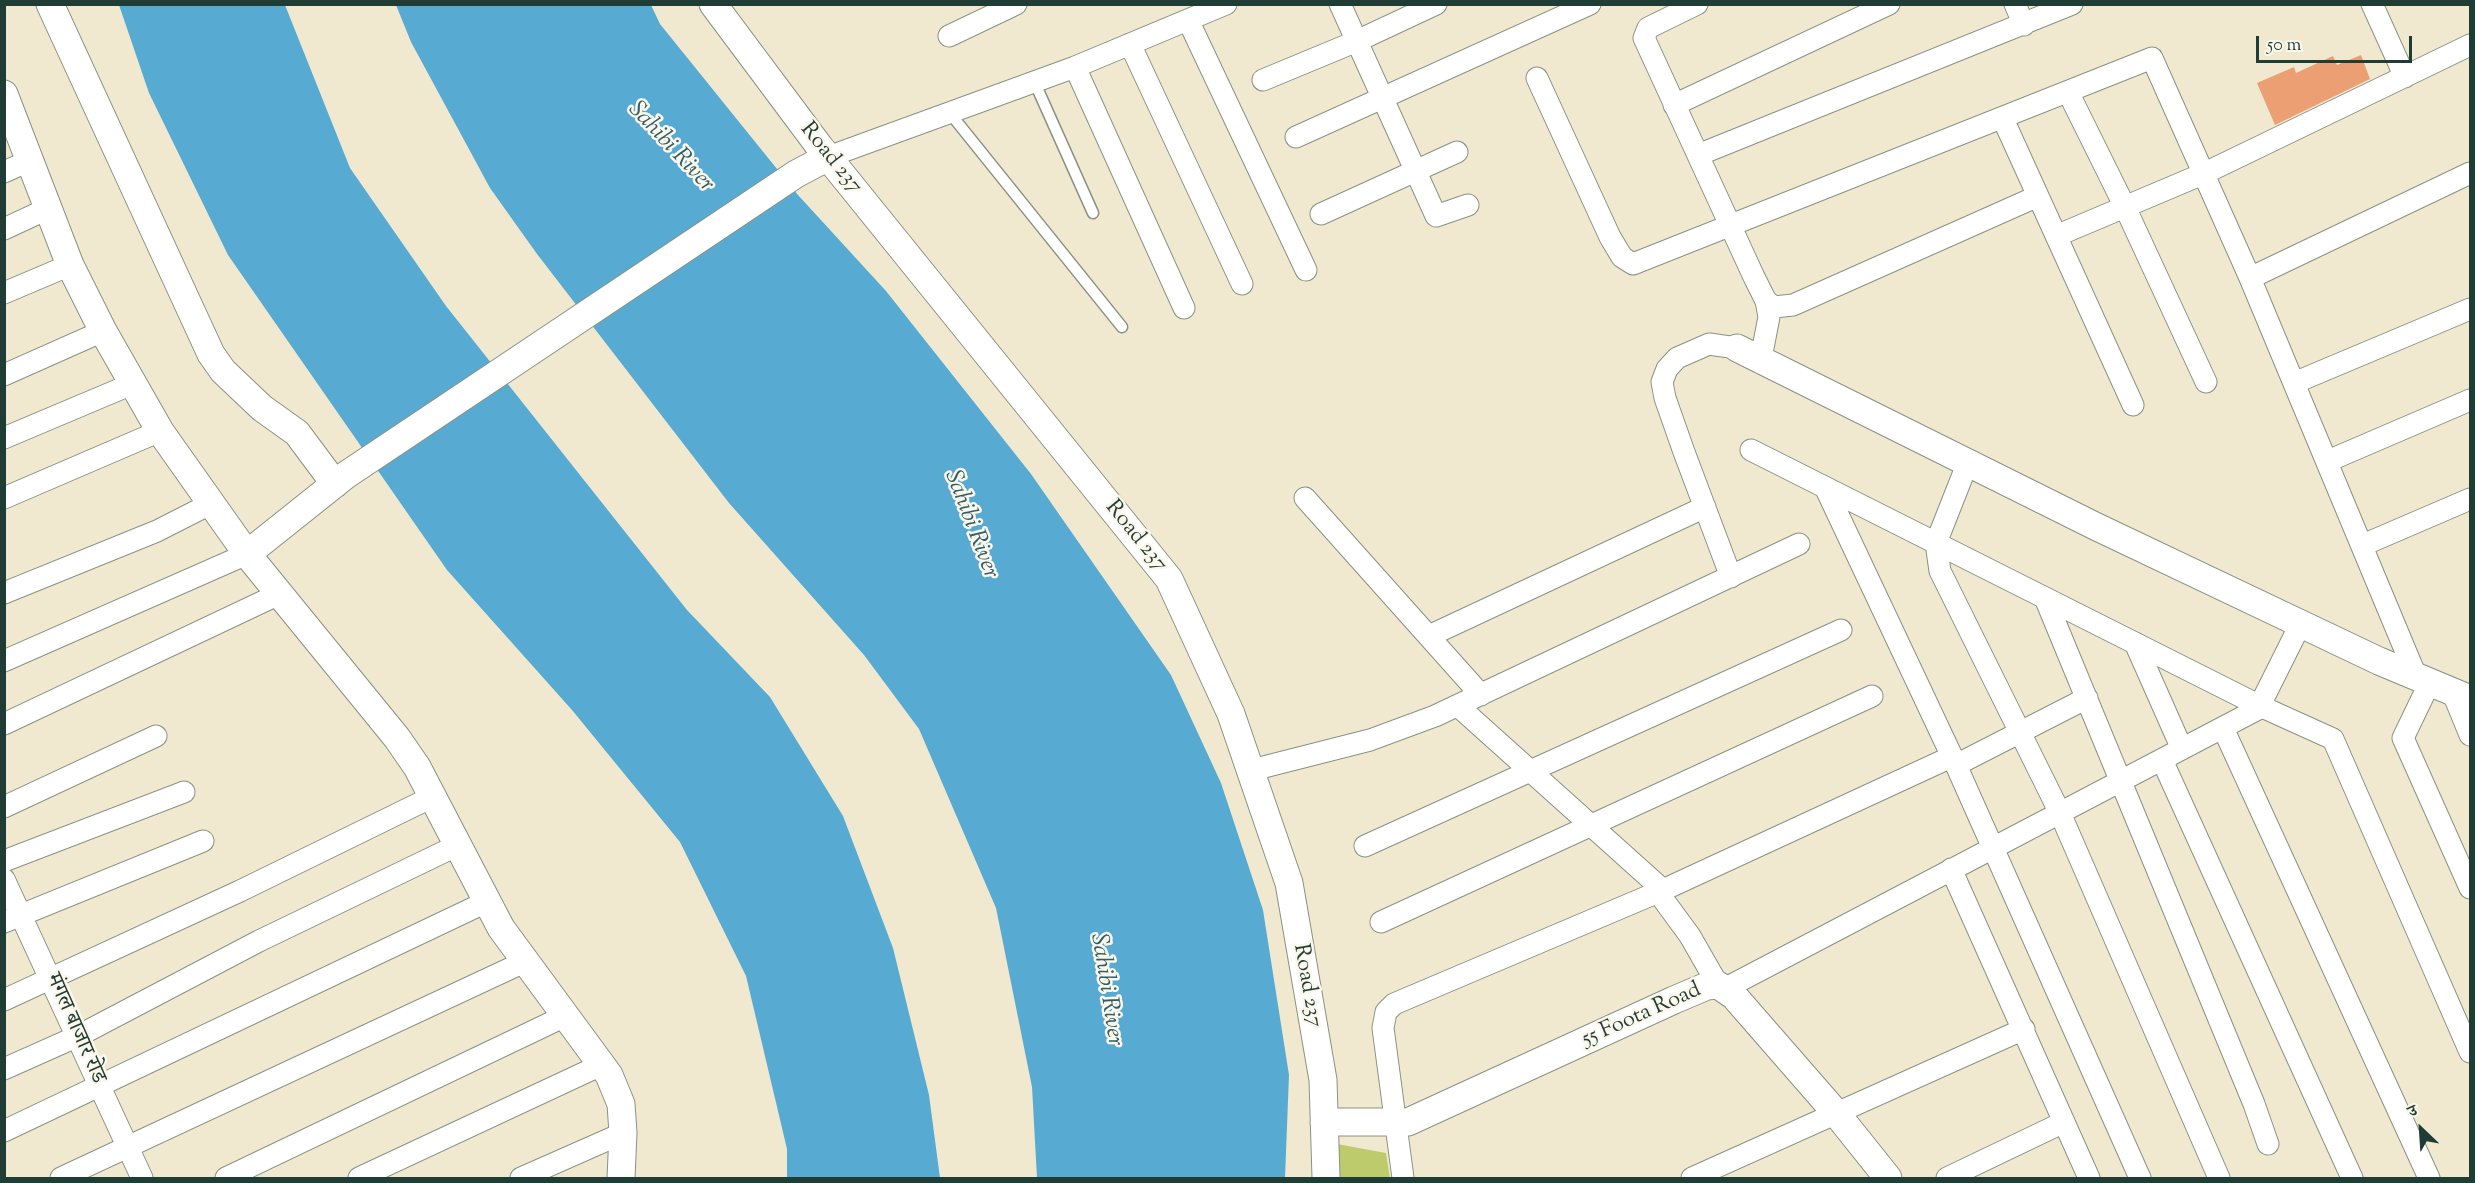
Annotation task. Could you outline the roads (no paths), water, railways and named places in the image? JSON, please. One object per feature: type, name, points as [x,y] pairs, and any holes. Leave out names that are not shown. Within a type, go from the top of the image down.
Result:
[{"type":"street","points":[[50,4],[211,354],[223,371],[262,408],[297,433],[340,479]]},
{"type":"street","name":"Road 237","points":[[713,4],[828,157],[1169,579],[1231,714],[1252,770],[1288,883],[1323,1080],[1326,1179]]},
{"type":"street","points":[[949,36],[1016,4]]},
{"type":"street","points":[[4,661],[247,554],[340,479],[796,174],[828,157],[1075,67],[1226,4]]},
{"type":"street","points":[[1340,4],[1436,216],[1468,205]]},
{"type":"street","points":[[1263,80],[1357,41],[1436,4]]},
{"type":"street","points":[[1296,137],[1590,4]]},
{"type":"street","points":[[1674,105],[1889,4]]},
{"type":"street","points":[[2015,4],[2024,25]]},
{"type":"street","points":[[1698,155],[2072,4]]},
{"type":"street","points":[[2372,4],[2405,77]]},
{"type":"street","points":[[1689,6],[1644,32],[1646,42],[1674,105],[1766,301],[1769,317],[1749,353]]},
{"type":"street","points":[[1188,20],[1306,270]]},
{"type":"street","points":[[1130,44],[1242,284]]},
{"type":"street","points":[[2056,236],[2205,173],[2470,45]]},
{"type":"street","points":[[1537,78],[1610,237],[1626,261],[1633,264],[1641,263],[2152,58],[2205,173],[2363,545],[2470,735]]},
{"type":"street","points":[[1075,67],[1184,308]]},
{"type":"street","points":[[2068,92],[2125,207],[2206,382]]},
{"type":"street","points":[[4,94],[70,265],[103,331],[160,430],[247,554],[381,715],[417,767],[486,902],[525,962],[601,1065],[619,1098],[623,1133],[621,1179]]},
{"type":"street","points":[[2003,119],[2133,405]]},
{"type":"street","points":[[1321,214],[1457,152]]},
{"type":"street","points":[[4,172],[31,160]]},
{"type":"street","points":[[2250,278],[2470,173]]},
{"type":"street","points":[[1766,301],[1774,307],[1783,308],[1793,305],[2038,196]]},
{"type":"street","points":[[4,229],[47,209]]},
{"type":"street","points":[[4,293],[70,265]]},
{"type":"street","points":[[2294,383],[2470,309]]},
{"type":"street","points":[[4,375],[103,331]]},
{"type":"street","points":[[1731,577],[1665,398],[1662,382],[1667,369],[1677,358],[1709,344],[1749,353],[2097,527],[2442,687]]},
{"type":"street","points":[[4,438],[132,384]]},
{"type":"street","points":[[2328,461],[2470,400]]},
{"type":"street","points":[[4,498],[160,430]]},
{"type":"street","points":[[1752,450],[2260,706],[2333,739],[2470,1052]]},
{"type":"street","points":[[1968,462],[1936,543],[1940,571],[2060,813],[2219,1179]]},
{"type":"street","points":[[1825,487],[1954,761],[2140,1179]]},
{"type":"street","points":[[1305,498],[1481,695]]},
{"type":"street","points":[[2363,545],[2470,499]]},
{"type":"street","points":[[4,593],[157,531],[212,503]]},
{"type":"street","points":[[1429,636],[1705,507]]},
{"type":"street","points":[[1252,770],[1370,740],[1458,706],[1799,544]]},
{"type":"street","points":[[4,724],[279,594]]},
{"type":"street","points":[[2045,597],[2122,781],[2268,1144]]},
{"type":"street","points":[[1458,706],[1660,890],[1722,987],[2122,781],[2260,706],[2301,623]]},
{"type":"street","points":[[1365,846],[1841,630]]},
{"type":"street","points":[[2135,643],[2182,749]]},
{"type":"street","points":[[2442,687],[2403,738],[2470,888]]},
{"type":"street","points":[[1381,922],[1872,696]]},
{"type":"street","points":[[1403,1179],[1383,1028],[1386,1012],[1394,1004],[2019,733],[2087,698]]},
{"type":"street","points":[[2223,728],[2429,1179]]},
{"type":"street","points":[[4,807],[156,736]]},
{"type":"street","points":[[2162,760],[2352,1179]]},
{"type":"street","points":[[4,861],[184,792]]},
{"type":"street","points":[[4,1000],[240,891],[432,797]]},
{"type":"street","points":[[13,918],[203,841]]},
{"type":"street","points":[[4,1069],[78,1036],[259,941],[456,846]]},
{"type":"street","points":[[1951,869],[2089,1179]]},
{"type":"street","name":"मंगल बाजार रोड","points":[[4,879],[13,918],[51,978],[142,1179]]},
{"type":"street","points":[[4,1131],[101,1087],[486,902]]},
{"type":"street","points":[[61,1179],[525,962]]},
{"type":"street","name":"55 Foota Road","points":[[1324,1122],[1397,1123],[1418,1118],[1674,1000],[1707,986],[1722,987],[1836,1113],[1888,1179]]},
{"type":"street","points":[[226,1179],[565,1016]]},
{"type":"street","points":[[1692,1179],[2024,1029]]},
{"type":"street","points":[[359,1179],[601,1065]]},
{"type":"street","points":[[1947,1179],[2064,1122]]},
{"type":"street","points":[[521,1179],[623,1133]]},
{"type":"lane","points":[[1034,81],[1093,213]]},
{"type":"lane","points":[[950,112],[1122,327]]},
{"type":"water","points":[[119,5],[285,5],[350,168],[446,306],[687,610],[770,697],[843,816],[893,948],[929,1095],[940,1178],[787,1178],[787,1149],[746,976],[680,842],[572,710],[447,570],[228,255],[149,93]]},
{"type":"water","name":"Sahibi River","points":[[396,5],[651,5],[660,24],[798,195],[886,291],[1031,474],[1171,675],[1221,783],[1263,910],[1289,1075],[1285,1178],[1037,1178],[1032,1087],[996,908],[919,729],[864,655],[729,503],[537,254],[490,188],[411,42]]}]
